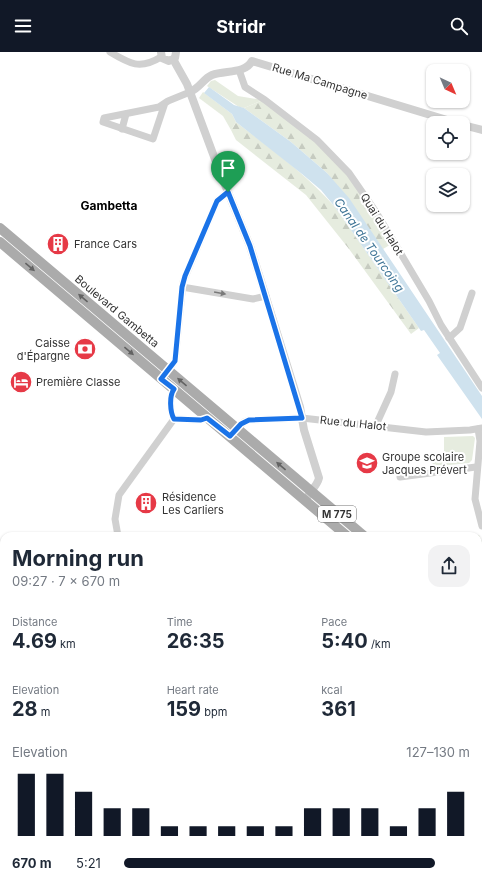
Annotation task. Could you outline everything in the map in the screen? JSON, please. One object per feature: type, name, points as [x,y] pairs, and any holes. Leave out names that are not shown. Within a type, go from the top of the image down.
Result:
[{"type":"main road","name":"Boulevard Gambetta","points":[[0,228],[359,532]]},
{"type":"main road","name":"Boulevard Gambetta","points":[[0,242],[342,532]]},
{"type":"street","points":[[110,52],[139,66],[149,64],[161,54],[167,61],[175,56],[250,246],[302,418],[319,478],[306,501]]},
{"type":"street","points":[[165,103],[153,138],[103,122],[104,118],[159,106],[165,103],[190,92],[198,88],[210,76],[239,70],[248,66],[252,61],[254,52]]},
{"type":"street","name":"Rue Ma Campagne","points":[[252,61],[435,116]]},
{"type":"street","name":"Quai du Halot","points":[[239,70],[244,85],[248,90],[265,100],[302,127],[344,166],[376,212],[429,301],[449,338],[482,388]]},
{"type":"street","points":[[122,129],[126,114]]},
{"type":"street","points":[[470,127],[482,130]]},
{"type":"street","points":[[161,379],[169,371],[175,361],[182,287],[217,201],[228,192]]},
{"type":"street","points":[[182,287],[253,299],[266,296]]},
{"type":"street","points":[[449,338],[460,328],[472,293]]},
{"type":"street","points":[[376,425],[391,392],[395,374]]},
{"type":"street","points":[[174,389],[171,395],[172,414],[174,419]]},
{"type":"street","points":[[174,419],[201,420],[207,418]]},
{"type":"street","name":"Rue du Halot","points":[[230,436],[249,420],[302,418],[376,425],[426,432],[480,428]]},
{"type":"street","points":[[117,532],[115,520],[119,494],[174,419]]},
{"type":"street","points":[[480,428],[480,441],[476,467],[475,499],[482,526]]},
{"type":"street","points":[[400,477],[476,467]]},
{"type":"green space","points":[[215,80],[238,96],[263,100],[244,108],[239,107],[207,86],[211,81]]},
{"type":"green space","points":[[203,92],[232,114],[236,122],[231,130],[223,116],[199,98]]},
{"type":"green space","points":[[263,100],[305,132],[344,169],[393,243],[383,249],[327,173],[291,142],[244,108]]},
{"type":"green space","points":[[236,122],[300,173],[335,207],[419,328],[411,334],[349,249],[306,195],[236,140],[231,130]]},
{"type":"green space","points":[[473,436],[475,438],[472,460],[469,463],[430,467],[433,463],[444,458],[444,437]]},
{"type":"water","name":"Canal de Tourcoing","points":[[209,87],[234,105],[244,108],[291,142],[327,173],[349,198],[482,396],[482,419],[437,355],[440,353],[424,330],[421,331],[335,207],[321,190],[236,122],[232,114],[204,93]]},
{"type":"place","name":"France Cars","points":[[58,244]]},
{"type":"place","name":"Caisse d'Épargne","points":[[85,349]]},
{"type":"place","name":"Première Classe","points":[[21,382]]},
{"type":"place","name":"Groupe scolaire Jacques Prévert","points":[[367,463]]},
{"type":"place","name":"Résidence Les Carliers","points":[[146,503]]},
{"type":"district","name":"Gambetta","points":[[109,206]]},
{"type":"route","points":[[228,192],[250,246],[300,407],[302,418],[251,419],[241,424],[230,436],[207,418],[204,420],[174,419],[172,417],[171,395],[174,389],[161,379],[175,363],[182,287],[185,276],[217,201],[223,194],[228,192]]}]
